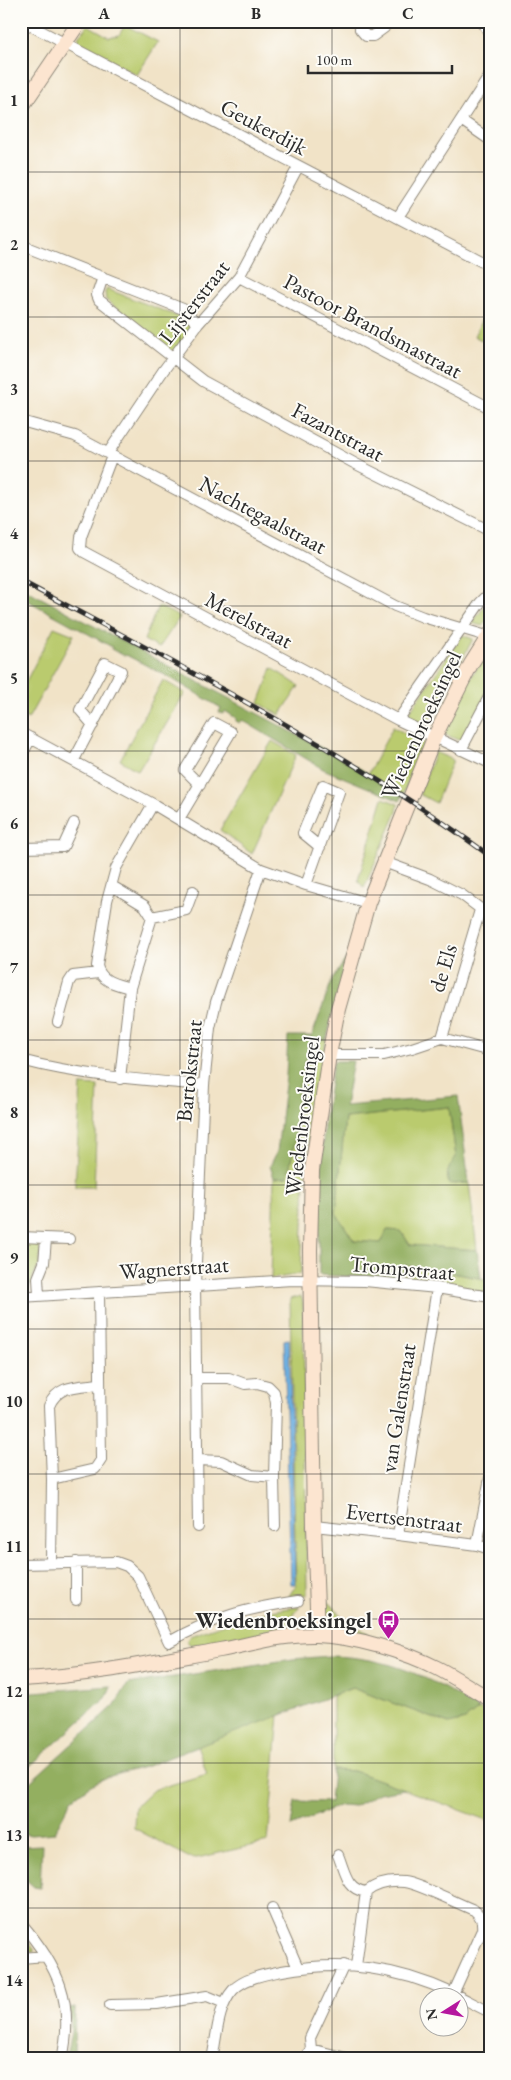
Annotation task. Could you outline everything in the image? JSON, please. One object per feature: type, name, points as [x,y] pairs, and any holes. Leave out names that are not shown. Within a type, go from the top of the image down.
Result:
[{"type":"street","name":"Geukerdijk","points":[[22,21],[490,266]]},
{"type":"street","points":[[21,108],[80,21]]},
{"type":"street","points":[[365,21],[360,29],[366,36],[373,36],[384,28],[387,21]]},
{"type":"street","points":[[482,21],[490,34]]},
{"type":"street","points":[[398,217],[490,75]]},
{"type":"street","points":[[21,96],[27,88],[36,84]]},
{"type":"street","points":[[461,120],[490,140]]},
{"type":"street","name":"Lijsterstraat","points":[[110,455],[164,371],[174,360],[198,324],[239,277],[298,167]]},
{"type":"street","points":[[21,245],[183,309],[198,324]]},
{"type":"street","name":"Fazantstraat","points":[[102,277],[97,295],[99,300],[203,381],[354,463],[490,531]]},
{"type":"street","name":"Pastoor Brandsmastraat","points":[[239,277],[490,408]]},
{"type":"street","name":"Nachtegaalstraat","points":[[22,423],[75,436],[395,606],[423,617],[489,636]]},
{"type":"street","name":"Merelstraat","points":[[110,455],[81,537],[80,548],[84,552],[398,720],[490,763]]},
{"type":"street","name":"Wiedenbroeksingel","points":[[398,720],[480,603],[490,593]]},
{"type":"street","name":"Wiedenbroeksingel","points":[[318,1635],[314,1526],[311,1280],[312,1170],[329,1055],[338,1009],[368,903],[434,738],[471,664],[489,636]]},
{"type":"street","points":[[74,760],[93,725],[121,671],[105,663],[80,710],[93,725]]},
{"type":"street","points":[[461,750],[490,695]]},
{"type":"street","points":[[179,820],[200,785],[231,732],[214,723],[185,770],[200,785]]},
{"type":"street","points":[[21,733],[153,804],[261,869],[306,885],[368,903]]},
{"type":"street","points":[[21,756],[31,738]]},
{"type":"street","points":[[306,885],[320,846],[339,792],[323,785],[303,833],[320,846]]},
{"type":"street","points":[[130,988],[106,980],[99,973],[97,966],[107,902],[116,868],[153,804]]},
{"type":"street","points":[[21,875],[23,845],[63,847],[74,823]]},
{"type":"street","points":[[384,862],[430,878],[462,895],[490,916]]},
{"type":"street","name":"Bartokstraat","points":[[198,1527],[195,1285],[204,1085],[210,1028],[216,1002],[261,869]]},
{"type":"street","points":[[112,886],[145,906],[152,918],[130,988],[120,1079]]},
{"type":"street","points":[[152,918],[186,910],[194,891]]},
{"type":"street","name":"de Els","points":[[442,1038],[480,910]]},
{"type":"street","points":[[58,1022],[69,982],[73,976],[99,973]]},
{"type":"street","points":[[329,1055],[384,1054],[412,1048],[442,1038],[490,1051]]},
{"type":"street","points":[[21,1060],[44,1066],[120,1079],[204,1085]]},
{"type":"street","points":[[21,1237],[69,1239]]},
{"type":"street","points":[[39,1295],[38,1278],[44,1263],[46,1239]]},
{"type":"street","name":"Wagnerstraat","points":[[21,1297],[195,1285],[311,1280]]},
{"type":"street","name":"Trompstraat","points":[[311,1280],[365,1281],[437,1288],[490,1296]]},
{"type":"street","name":"van Galenstraat","points":[[398,1535],[437,1288]]},
{"type":"street","points":[[52,1479],[95,1469],[101,1460],[99,1292]]},
{"type":"street","points":[[196,1378],[230,1378],[245,1384],[257,1383],[268,1386],[274,1392],[276,1403],[275,1526]]},
{"type":"street","points":[[51,1564],[52,1479],[49,1406],[54,1396],[61,1390],[99,1384]]},
{"type":"street","points":[[197,1460],[221,1461],[252,1475],[274,1477]]},
{"type":"street","points":[[476,1545],[490,1478]]},
{"type":"street","name":"Evertsenstraat","points":[[314,1526],[476,1545],[490,1549]]},
{"type":"street","points":[[76,1562],[76,1600]]},
{"type":"street","points":[[21,1564],[116,1562],[127,1566],[138,1576],[169,1642],[174,1658]]},
{"type":"street","points":[[169,1642],[188,1631],[245,1610],[298,1601]]},
{"type":"street","points":[[21,1679],[85,1674],[277,1638],[318,1635],[365,1642],[392,1651],[437,1668],[490,1699]]},
{"type":"street","points":[[338,1855],[351,1887],[357,1891],[366,1892],[382,1884],[406,1882],[474,1910],[486,1922],[456,1988]]},
{"type":"street","points":[[356,1966],[366,1892]]},
{"type":"street","points":[[272,1908],[298,1968]]},
{"type":"street","points":[[21,1923],[46,1956],[61,1984],[66,2007],[67,2037],[62,2059]]},
{"type":"street","points":[[21,1958],[46,1956]]},
{"type":"street","points":[[212,2059],[224,2002],[234,1989],[249,1980],[298,1968],[320,1965],[344,1965],[391,1971],[439,1988]]},
{"type":"street","points":[[304,2059],[311,2049],[310,2038],[344,1965]]},
{"type":"street","points":[[110,2005],[157,2004],[207,1996],[224,2002]]},
{"type":"street","points":[[468,2001],[490,2012]]},
{"type":"street","points":[[311,2049],[350,2059]]},
{"type":"green space","points":[[88,25],[109,37],[119,35],[125,25],[158,42],[137,75],[78,42],[79,36]]},
{"type":"green space","points":[[107,289],[195,323],[174,353],[106,300],[105,292]]},
{"type":"green space","points":[[488,307],[490,308],[490,338],[487,343],[474,336]]},
{"type":"green space","points":[[21,587],[361,769],[402,797],[400,801],[323,769],[242,720],[240,723],[225,711],[223,714],[219,712],[221,708],[167,676],[111,649],[112,647],[21,597]]},
{"type":"green space","points":[[490,599],[489,614],[485,623],[482,626],[472,623]]},
{"type":"green space","points":[[158,606],[180,617],[159,648],[144,640]]},
{"type":"green space","points":[[54,627],[74,635],[28,719],[21,715],[21,691]]},
{"type":"green space","points":[[462,635],[473,639],[427,724],[425,725],[406,717]]},
{"type":"green space","points":[[490,648],[490,690],[463,742],[444,734],[467,683]]},
{"type":"green space","points":[[272,668],[299,686],[280,715],[259,703]]},
{"type":"green space","points":[[163,680],[185,693],[138,771],[120,760]]},
{"type":"green space","points":[[393,727],[424,743],[402,797],[368,774]]},
{"type":"green space","points":[[272,741],[296,755],[252,854],[220,830]]},
{"type":"green space","points":[[435,752],[453,760],[436,803],[419,794]]},
{"type":"green space","points":[[383,798],[398,804],[397,812],[364,888],[358,880]]},
{"type":"green space","points":[[347,957],[327,1038],[315,1042],[303,1067],[298,1093],[294,1147],[288,1177],[274,1178],[270,1166],[277,1152],[286,1076],[288,1036],[312,1036],[332,980]]},
{"type":"green space","points":[[327,1038],[313,1105],[306,1160],[301,1270],[300,1274],[271,1279],[274,1178],[288,1177],[294,1147],[298,1093],[303,1066],[315,1042]]},
{"type":"green space","points":[[336,1061],[353,1061],[345,1106],[458,1096],[469,1183],[449,1184],[447,1177],[448,1170],[456,1157],[449,1107],[345,1118],[336,1213],[354,1241],[381,1243],[387,1230],[401,1231],[410,1245],[477,1250],[481,1278],[405,1265],[401,1272],[401,1281],[319,1275],[319,1218],[324,1124],[333,1063]]},
{"type":"green space","points":[[81,1085],[98,1086],[94,1187],[75,1187]]},
{"type":"green space","points":[[449,1107],[456,1157],[454,1184],[469,1183],[477,1250],[410,1245],[401,1231],[388,1230],[381,1243],[354,1241],[336,1213],[345,1118]]},
{"type":"green space","points":[[21,1240],[40,1241],[40,1263],[33,1277],[33,1285],[21,1286]]},
{"type":"green space","points":[[405,1265],[490,1280],[490,1294],[401,1281],[401,1272]]},
{"type":"green space","points":[[301,1296],[303,1302],[307,1595],[289,1596],[296,1585],[290,1299]]},
{"type":"green space","points":[[324,1601],[331,1604],[341,1615],[339,1630],[332,1630],[325,1620]]},
{"type":"green space","points":[[300,1607],[290,1618],[288,1627],[272,1633],[192,1645],[187,1640],[190,1636],[244,1618]]},
{"type":"green space","points":[[346,1620],[369,1634],[344,1631]]},
{"type":"green space","points":[[329,1656],[371,1660],[408,1671],[443,1687],[479,1709],[465,1720],[449,1724],[352,1688],[144,1767],[107,1777],[89,1786],[72,1799],[54,1833],[31,1835],[21,1833],[21,1790],[114,1706],[128,1684],[293,1659]]},
{"type":"green space","points":[[111,1686],[106,1698],[21,1774],[21,1693]]},
{"type":"green space","points":[[352,1688],[449,1724],[465,1720],[479,1709],[490,1715],[490,1821],[354,1771],[333,1770],[333,1696]]},
{"type":"green space","points":[[279,1715],[268,1842],[197,1858],[188,1857],[134,1828],[135,1807],[153,1790],[207,1774],[197,1746]]},
{"type":"green space","points":[[333,1770],[354,1771],[404,1789],[379,1793],[355,1806],[341,1805],[291,1826],[295,1801],[330,1802]]},
{"type":"green space","points":[[42,1845],[40,1888],[34,1887],[21,1875],[21,1846]]},
{"type":"green space","points":[[21,1932],[35,1951],[21,1954]]},
{"type":"green space","points":[[75,2008],[74,2059],[66,2059],[71,2031],[70,2009]]},
{"type":"water","points":[[289,1339],[295,1584],[291,1584],[284,1340]]},
{"type":"railway","points":[[21,581],[201,677],[319,744],[434,817],[490,856]]},
{"type":"place","name":"Wiedenbroeksingel","points":[[388,1639]]}]
